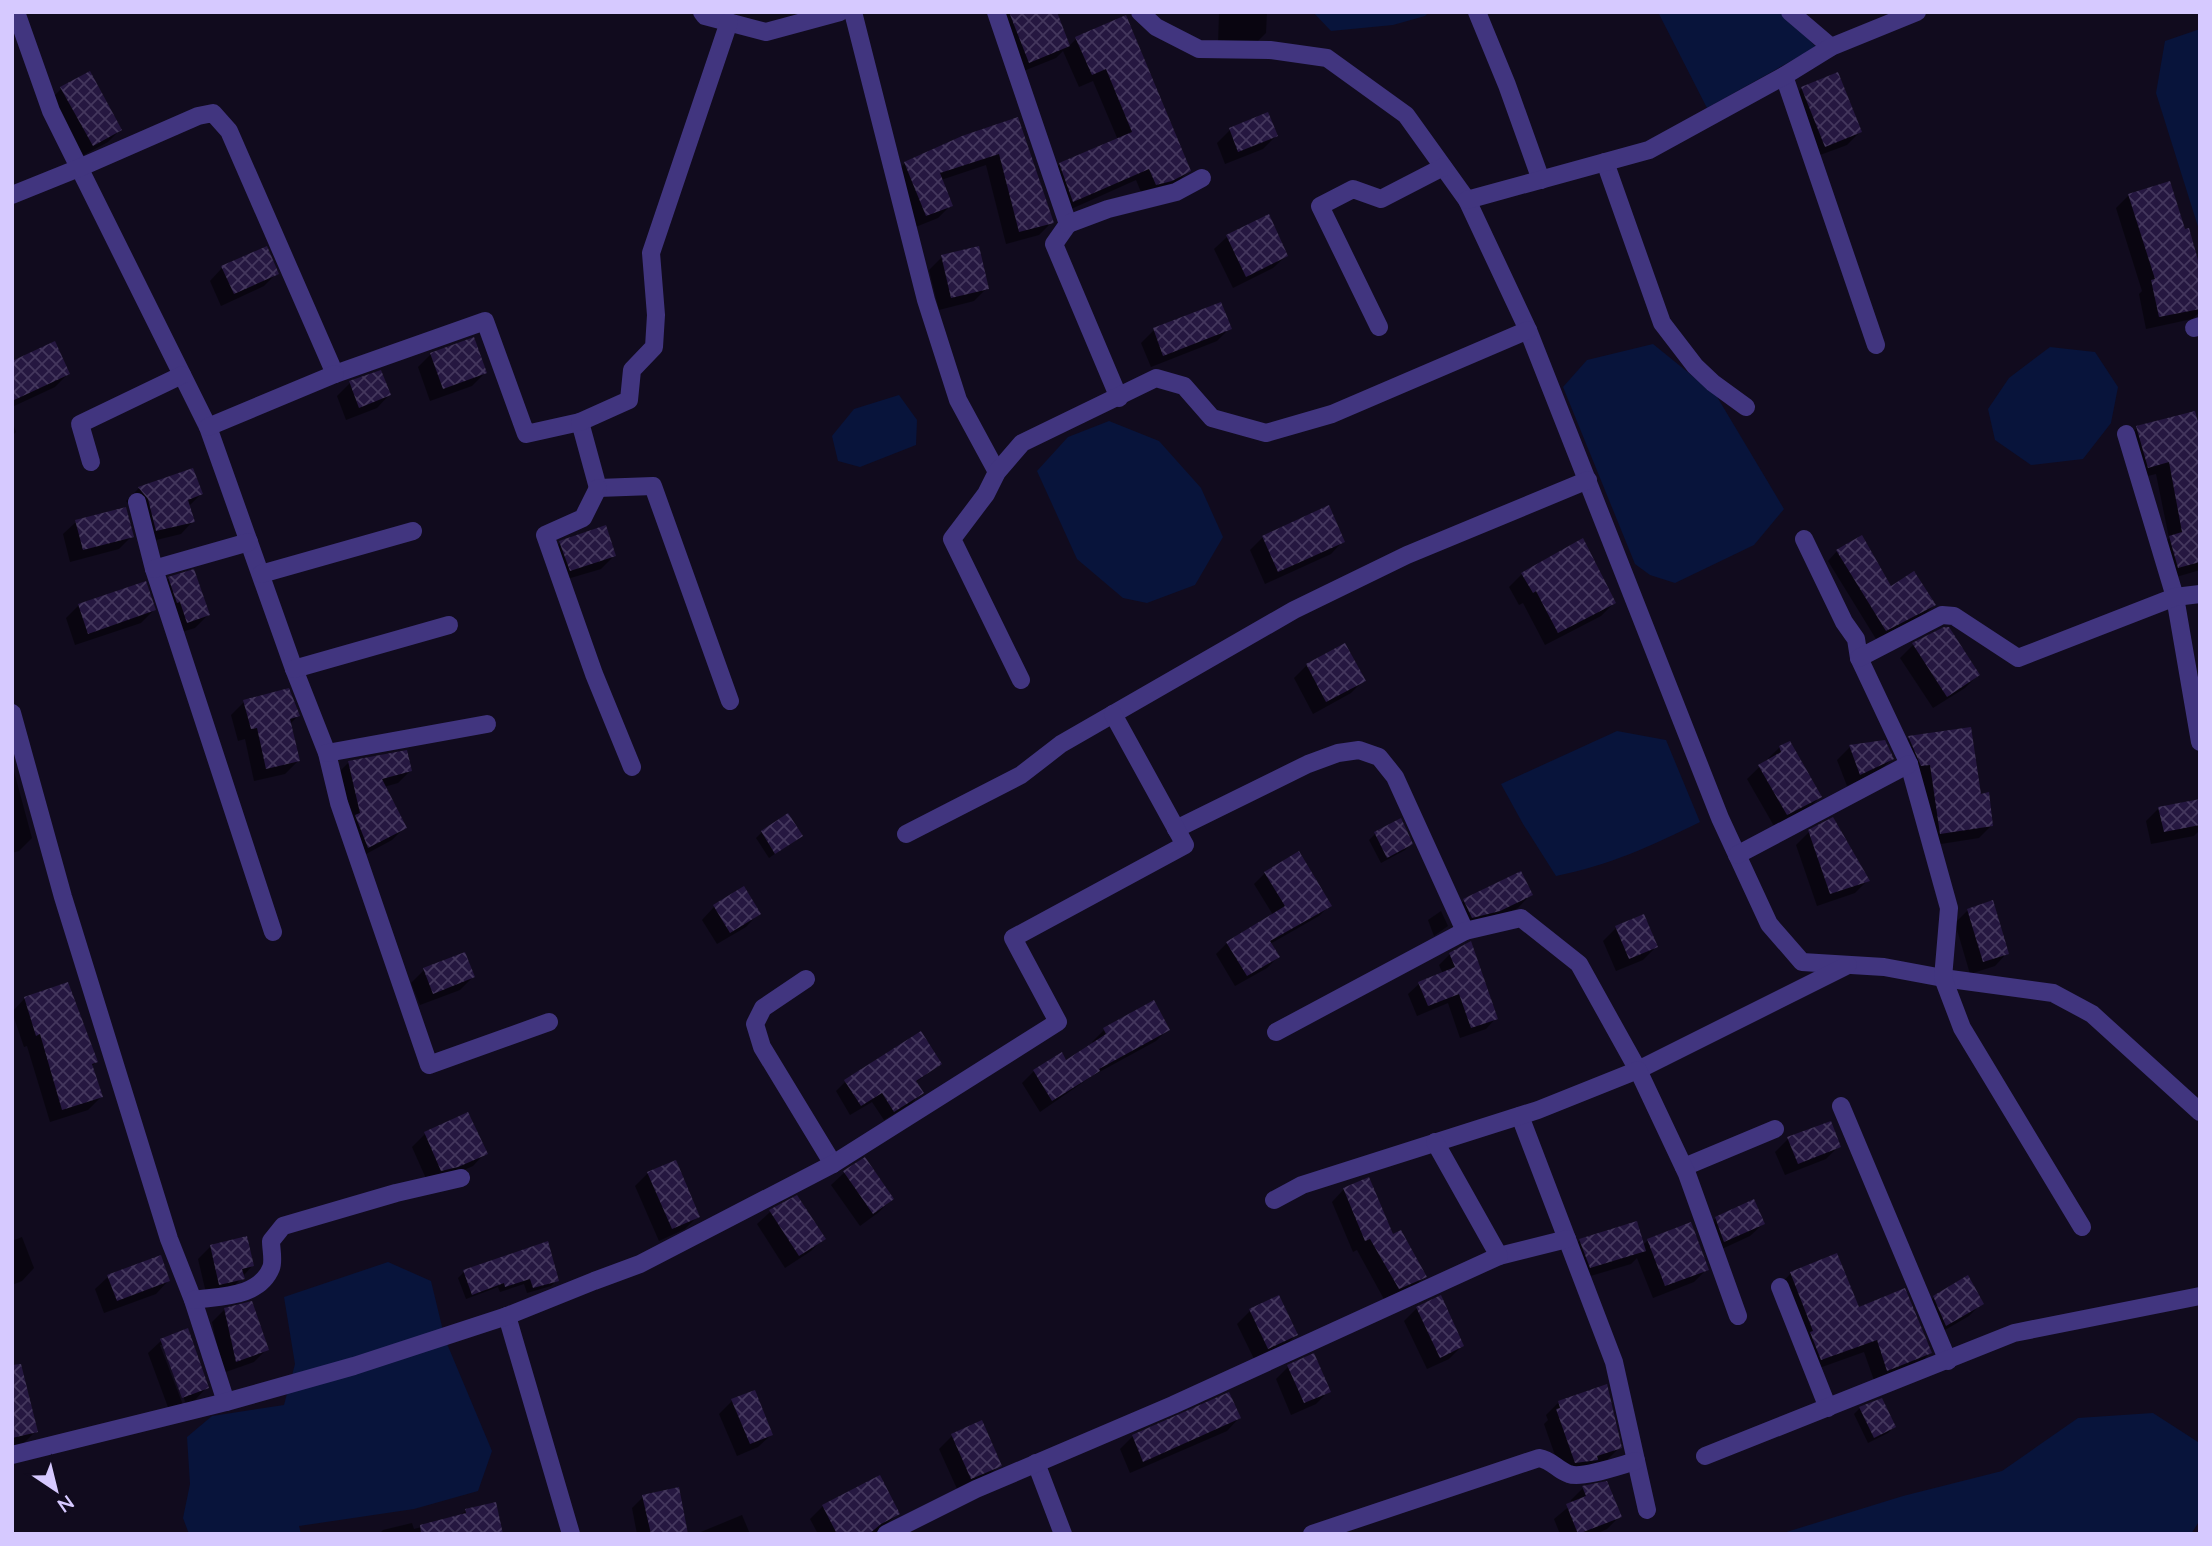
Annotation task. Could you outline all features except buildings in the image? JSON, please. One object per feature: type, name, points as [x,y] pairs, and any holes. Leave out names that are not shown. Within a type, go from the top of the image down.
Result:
[{"type":"street","points":[[16,12],[51,111],[208,427],[293,669],[327,753],[339,803],[429,1065],[549,1022]]},
{"type":"street","points":[[702,12],[705,16],[766,32],[840,12]]},
{"type":"street","points":[[853,12],[926,300],[958,400],[998,472]]},
{"type":"street","points":[[996,12],[1068,224]]},
{"type":"street","points":[[1140,12],[1156,27],[1199,49],[1270,50],[1327,58],[1406,115],[1467,200],[1528,330],[1720,818],[1769,925],[1802,962],[1884,967],[2053,993],[2092,1014],[2200,1112]]},
{"type":"street","points":[[1478,12],[1541,180]]},
{"type":"street","points":[[1790,12],[1831,47]]},
{"type":"street","points":[[1467,200],[1649,150],[1831,47],[1917,12]]},
{"type":"street","points":[[208,427],[335,374],[485,321],[526,434],[580,422],[629,400],[632,370],[654,347],[656,315],[651,253],[729,22]]},
{"type":"street","points":[[1784,76],[1876,345]]},
{"type":"street","points":[[12,195],[180,123],[213,113],[229,131],[335,374]]},
{"type":"street","points":[[1605,162],[1662,323],[1695,366],[1746,407]]},
{"type":"street","points":[[1379,327],[1320,206],[1353,190],[1381,199],[1443,167]]},
{"type":"street","points":[[1119,398],[1054,244],[1068,224],[1108,209],[1176,192],[1202,178]]},
{"type":"street","points":[[1021,681],[952,540],[986,494],[998,472],[1022,443],[1157,378],[1184,386],[1212,418],[1266,433],[1332,414],[1528,330]]},
{"type":"street","points":[[91,462],[80,424],[182,375]]},
{"type":"street","points":[[580,422],[598,488],[583,518],[545,535],[594,674],[632,767]]},
{"type":"street","points":[[2126,434],[2175,597],[2200,742]]},
{"type":"street","points":[[906,834],[1021,775],[1061,744],[1294,610],[1407,555],[1588,480]]},
{"type":"street","points":[[598,488],[653,486],[730,701]]},
{"type":"street","points":[[137,502],[154,569],[273,932]]},
{"type":"street","points":[[261,573],[413,531]]},
{"type":"street","points":[[1804,538],[1844,622],[1856,639],[1859,658],[1909,764],[1949,908],[1943,978],[1962,1028],[2082,1227]]},
{"type":"street","points":[[154,569],[249,542]]},
{"type":"street","points":[[1859,658],[1942,615],[1954,616],[2018,658],[2175,597],[2200,594]]},
{"type":"street","points":[[293,669],[449,625]]},
{"type":"street","points":[[12,713],[63,898],[169,1239],[193,1300],[226,1402]]},
{"type":"street","points":[[12,1455],[226,1402],[354,1366],[507,1317],[640,1264],[832,1164],[1058,1022],[1013,938],[1185,845],[1113,714]]},
{"type":"street","points":[[327,753],[487,724]]},
{"type":"street","points":[[1176,829],[1308,764],[1338,753],[1359,750],[1379,757],[1395,777],[1465,931]]},
{"type":"street","points":[[1737,855],[1909,764]]},
{"type":"street","points":[[1276,1032],[1465,931],[1521,918],[1579,964],[1638,1070],[1684,1167],[1738,1315]]},
{"type":"street","points":[[1274,1200],[1302,1185],[1520,1116],[1638,1070],[1848,965]]},
{"type":"street","points":[[806,979],[763,1008],[755,1024],[762,1047],[832,1164]]},
{"type":"street","points":[[1841,1106],[1948,1361]]},
{"type":"street","points":[[1520,1116],[1615,1362],[1647,1510]]},
{"type":"street","points":[[1684,1167],[1775,1129]]},
{"type":"street","points":[[1435,1142],[1499,1255]]},
{"type":"street","points":[[193,1300],[243,1293],[262,1281],[272,1267],[271,1241],[283,1226],[396,1193],[461,1178]]},
{"type":"street","points":[[886,1534],[976,1489],[1173,1405],[1499,1255],[1567,1239]]},
{"type":"street","points":[[1780,1287],[1828,1408]]},
{"type":"street","points":[[1705,1456],[2014,1333],[2200,1296]]},
{"type":"street","points":[[507,1317],[571,1534]]},
{"type":"street","points":[[1312,1534],[1539,1458],[1548,1459],[1568,1474],[1578,1476],[1636,1461]]},
{"type":"street","points":[[1036,1463],[1063,1534]]},
{"type":"water","points":[[1313,12],[1429,12],[1425,16],[1393,25],[1331,31]]},
{"type":"water","points":[[1658,12],[1782,12],[1816,47],[1707,108]]},
{"type":"water","points":[[2200,29],[2200,233],[2156,93],[2165,41]]},
{"type":"water","points":[[1653,344],[1716,395],[1784,509],[1754,545],[1675,583],[1650,575],[1635,564],[1563,387],[1587,360]]},
{"type":"water","points":[[2050,347],[2095,352],[2118,387],[2111,423],[2083,459],[2031,465],[1995,440],[1988,409],[2009,378]]},
{"type":"water","points":[[899,395],[917,420],[916,445],[860,467],[838,461],[832,436],[854,409]]},
{"type":"water","points":[[1109,421],[1159,441],[1201,488],[1223,537],[1195,585],[1147,603],[1123,598],[1077,559],[1037,471],[1068,437]]},
{"type":"water","points":[[1617,731],[1666,740],[1700,822],[1630,854],[1556,876],[1501,784]]},
{"type":"water","points":[[388,1262],[431,1281],[445,1339],[492,1451],[478,1491],[414,1509],[299,1526],[301,1534],[189,1534],[183,1518],[190,1484],[187,1437],[212,1416],[284,1405],[295,1364],[284,1297]]},
{"type":"water","points":[[2153,1413],[2198,1442],[2200,1447],[2200,1520],[2191,1534],[1780,1534],[1903,1496],[2002,1471],[2078,1418]]}]
